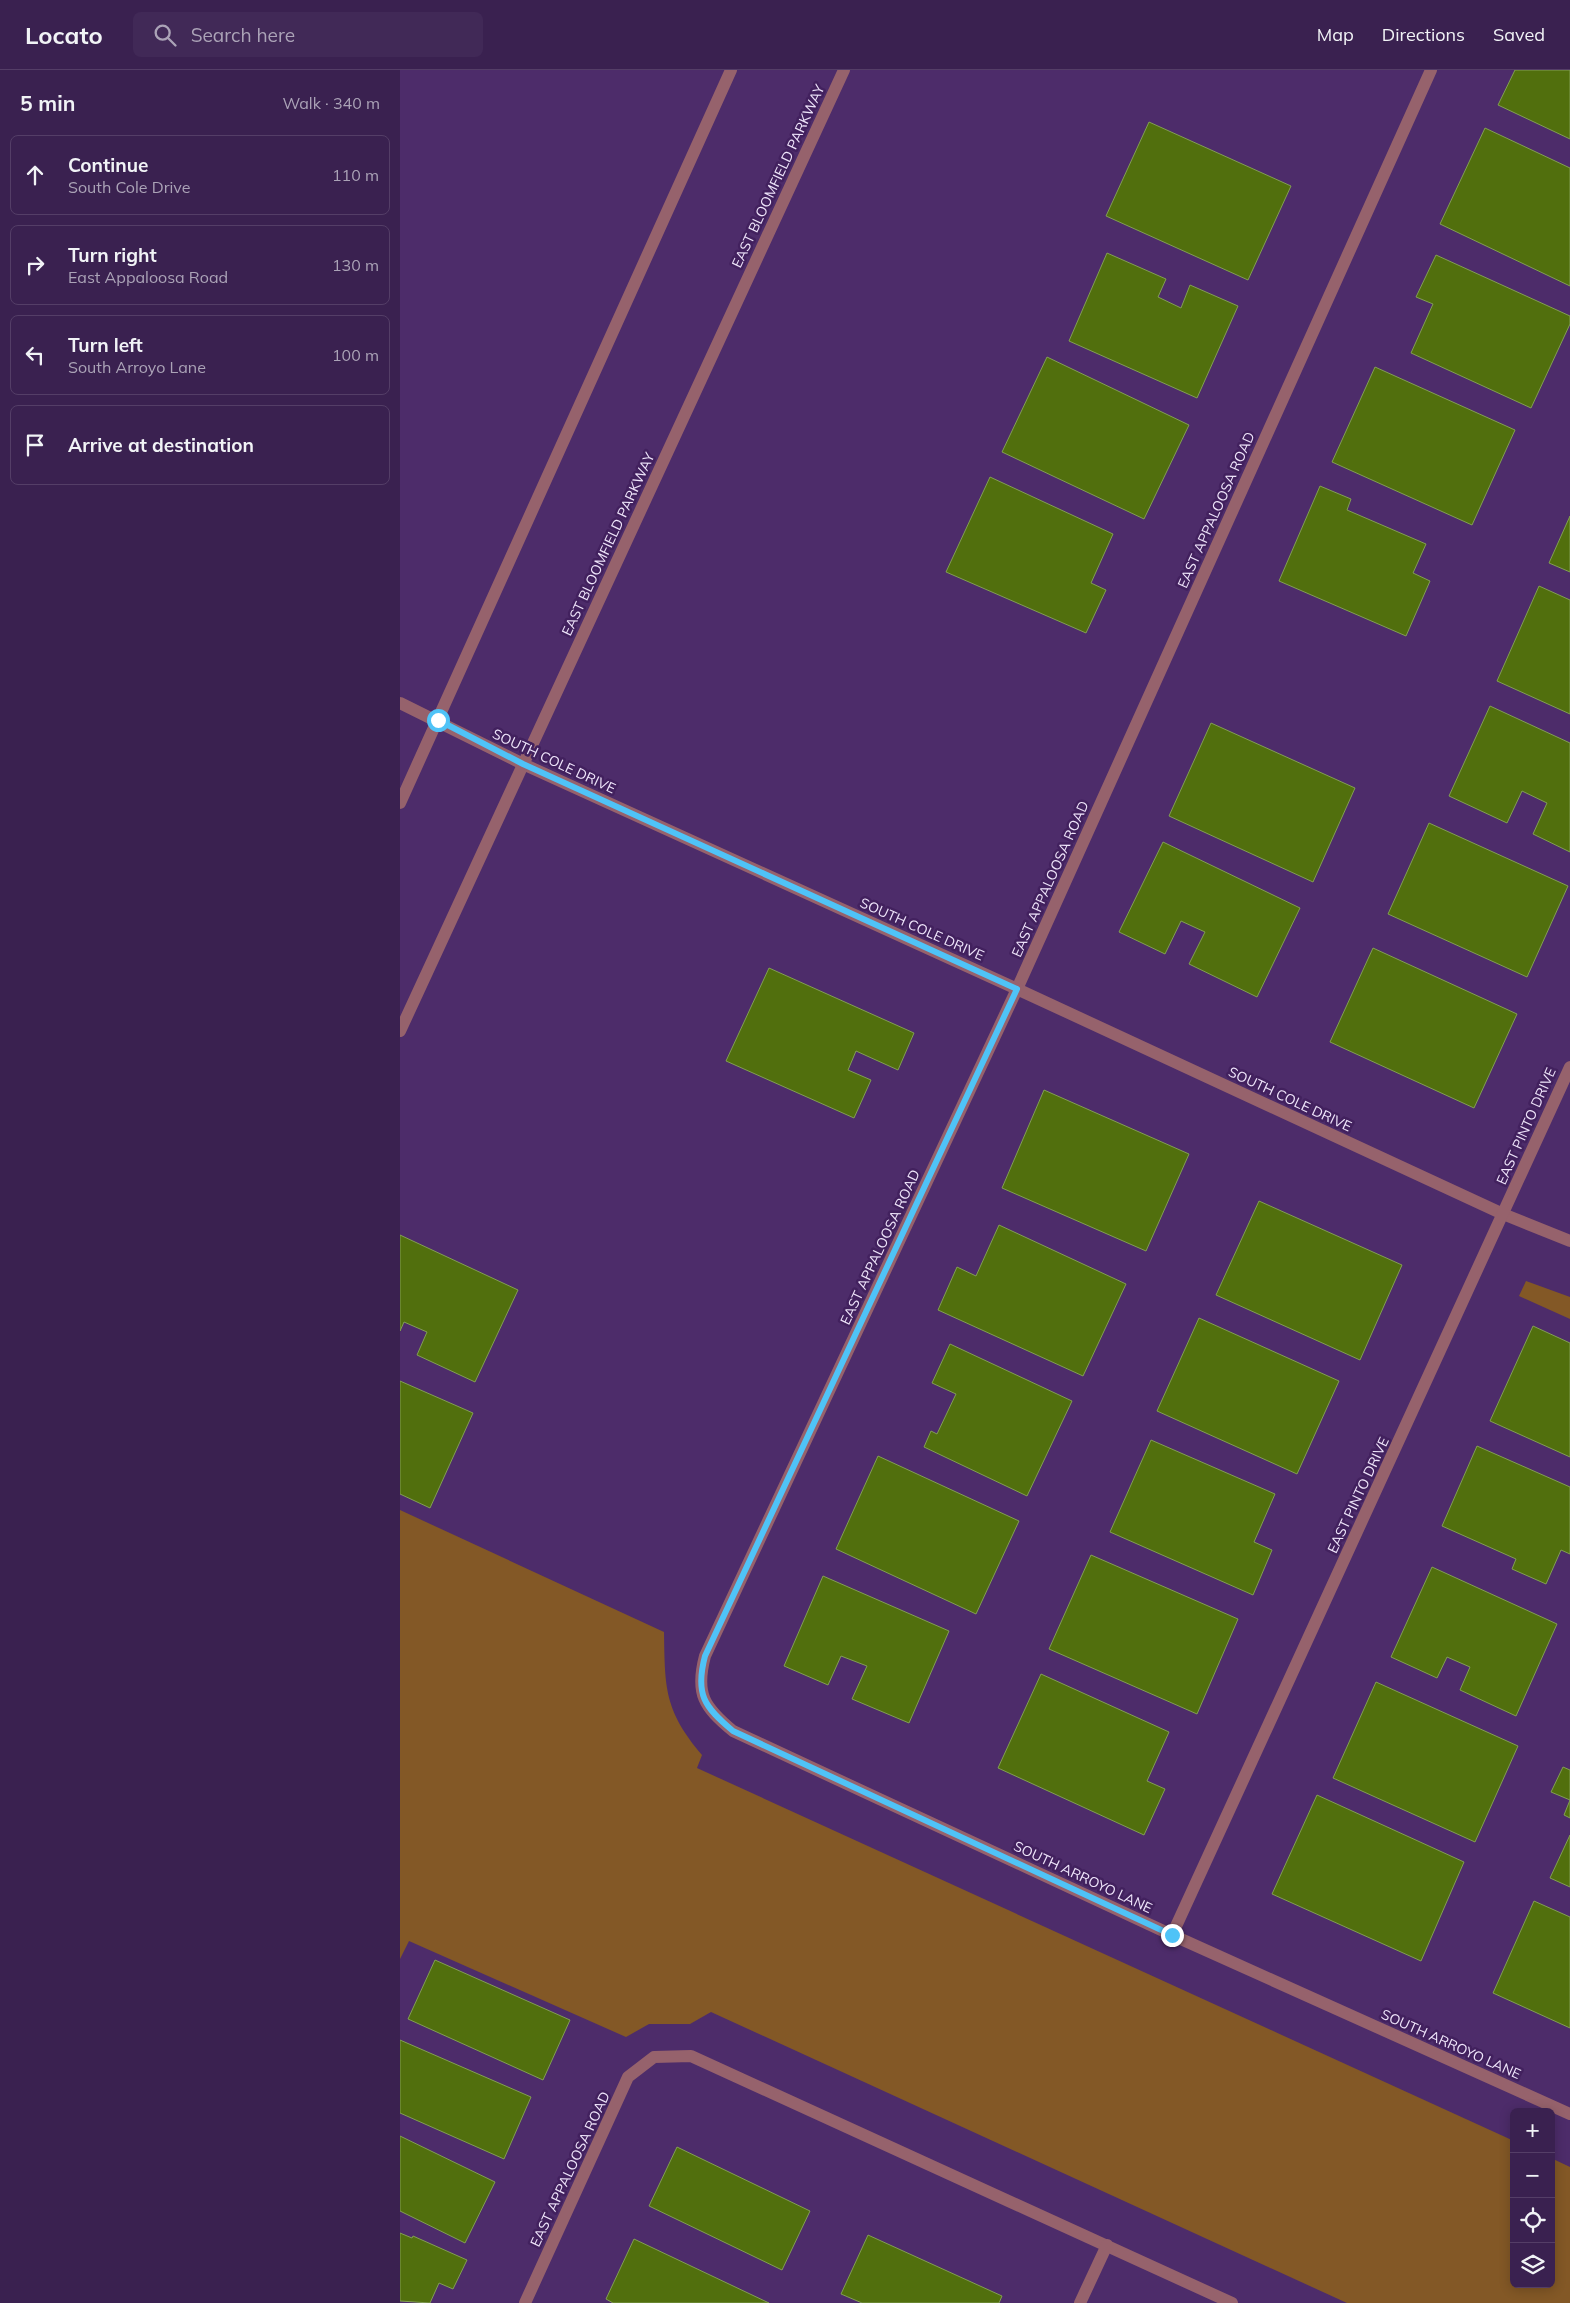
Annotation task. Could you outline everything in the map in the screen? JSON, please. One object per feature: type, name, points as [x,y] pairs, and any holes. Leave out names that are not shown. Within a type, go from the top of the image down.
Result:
[{"type":"street","points":[[400,803],[732,70]]},
{"type":"street","name":"EAST BLOOMFIELD PARKWAY","points":[[400,1031],[844,70]]},
{"type":"street","name":"EAST APPALOOSA ROAD","points":[[704,1699],[700,1677],[705,1656],[1017,989],[1431,70]]},
{"type":"street","name":"SOUTH COLE DRIVE","points":[[400,703],[438,720],[523,764],[1017,989],[1503,1214],[1570,1241]]},
{"type":"street","name":"EAST PINTO DRIVE","points":[[1172,1935],[1570,1067]]},
{"type":"street","name":"SOUTH ARROYO LANE","points":[[704,1699],[713,1714],[733,1731],[1172,1935],[1570,2114]]},
{"type":"street","name":"EAST APPALOOSA ROAD","points":[[525,2303],[628,2077],[654,2057],[690,2056],[1107,2245]]},
{"type":"street","points":[[1080,2303],[1107,2245],[1232,2303]]},
{"type":"shaded area","points":[[1526,1281],[1570,1297],[1570,1319],[1519,1296]]},
{"type":"shaded area","points":[[400,1510],[664,1632],[666,1684],[669,1698],[680,1725],[702,1755],[697,1768],[1510,2139],[1510,2288],[1555,2288],[1555,2160],[1570,2167],[1570,2303],[1347,2303],[711,2012],[690,2024],[649,2024],[626,2037],[409,1941],[400,1959]]},
{"type":"building","points":[[1515,70],[1570,70],[1570,139],[1498,105]]},
{"type":"building","points":[[1149,122],[1291,186],[1248,280],[1106,216]]},
{"type":"building","points":[[1485,128],[1570,168],[1570,286],[1440,224]]},
{"type":"building","points":[[1107,253],[1166,279],[1158,297],[1181,308],[1190,285],[1238,306],[1197,398],[1069,341]]},
{"type":"building","points":[[1436,255],[1570,316],[1570,324],[1531,408],[1411,353],[1433,304],[1416,297]]},
{"type":"building","points":[[1047,357],[1189,425],[1144,519],[1002,452]]},
{"type":"building","points":[[1375,367],[1515,430],[1472,525],[1332,462]]},
{"type":"building","points":[[990,477],[1113,534],[1091,583],[1106,590],[1086,633],[946,572]]},
{"type":"building","points":[[1320,486],[1351,499],[1347,510],[1426,544],[1413,573],[1430,581],[1406,636],[1279,581]]},
{"type":"building","points":[[1570,516],[1570,572],[1549,563]]},
{"type":"building","points":[[1539,586],[1570,600],[1570,714],[1497,681]]},
{"type":"building","points":[[1490,706],[1570,743],[1570,852],[1533,834],[1547,803],[1522,791],[1507,823],[1449,796]]},
{"type":"building","points":[[1211,723],[1355,788],[1313,882],[1169,816]]},
{"type":"building","points":[[1429,823],[1568,886],[1527,977],[1388,914]]},
{"type":"building","points":[[1163,842],[1300,908],[1257,997],[1189,964],[1205,932],[1181,921],[1165,954],[1119,932]]},
{"type":"building","points":[[1373,948],[1517,1014],[1474,1108],[1330,1042]]},
{"type":"building","points":[[769,968],[914,1033],[898,1070],[856,1051],[848,1070],[871,1080],[854,1118],[726,1061]]},
{"type":"building","points":[[1044,1090],[1189,1154],[1146,1251],[1002,1188]]},
{"type":"building","points":[[1259,1201],[1402,1265],[1360,1360],[1216,1295]]},
{"type":"building","points":[[999,1225],[1126,1284],[1083,1376],[938,1310],[957,1267],[976,1276]]},
{"type":"building","points":[[400,1235],[518,1290],[475,1382],[417,1355],[427,1332],[404,1322],[400,1331]]},
{"type":"building","points":[[1199,1318],[1339,1381],[1297,1474],[1157,1411]]},
{"type":"building","points":[[1533,1326],[1570,1343],[1570,1457],[1490,1421]]},
{"type":"building","points":[[950,1344],[1072,1401],[1027,1496],[924,1447],[931,1431],[937,1434],[956,1394],[932,1383]]},
{"type":"building","points":[[400,1381],[473,1413],[430,1508],[400,1494]]},
{"type":"building","points":[[1151,1440],[1275,1494],[1254,1542],[1272,1550],[1253,1595],[1110,1532]]},
{"type":"building","points":[[1477,1446],[1570,1487],[1570,1554],[1561,1550],[1546,1584],[1512,1569],[1516,1559],[1442,1526]]},
{"type":"building","points":[[878,1456],[1019,1521],[976,1614],[836,1549]]},
{"type":"building","points":[[1091,1555],[1238,1619],[1197,1714],[1049,1649]]},
{"type":"building","points":[[1432,1567],[1557,1624],[1516,1716],[1460,1690],[1470,1667],[1447,1657],[1437,1678],[1391,1657]]},
{"type":"building","points":[[823,1576],[949,1631],[909,1723],[852,1699],[867,1666],[841,1656],[828,1685],[784,1666]]},
{"type":"building","points":[[1041,1674],[1169,1732],[1147,1781],[1165,1789],[1144,1835],[998,1768]]},
{"type":"building","points":[[1376,1682],[1518,1746],[1475,1842],[1333,1778]]},
{"type":"building","points":[[1563,1767],[1570,1770],[1570,1800],[1551,1792]]},
{"type":"building","points":[[1317,1795],[1464,1862],[1421,1961],[1272,1894]]},
{"type":"building","points":[[1570,1800],[1570,1818],[1564,1815]]},
{"type":"building","points":[[1570,1835],[1570,1887],[1550,1878]]},
{"type":"building","points":[[1534,1901],[1570,1917],[1570,2028],[1493,1993]]},
{"type":"building","points":[[435,1960],[570,2020],[543,2080],[408,2019]]},
{"type":"building","points":[[400,2040],[531,2097],[504,2159],[400,2113]]},
{"type":"building","points":[[400,2136],[495,2182],[465,2243],[400,2211]]},
{"type":"building","points":[[677,2147],[810,2211],[782,2270],[649,2206]]},
{"type":"building","points":[[400,2233],[412,2238],[413,2236],[467,2260],[453,2289],[439,2283],[430,2303],[400,2301]]},
{"type":"building","points":[[868,2235],[1002,2296],[999,2303],[862,2303],[841,2294]]},
{"type":"building","points":[[634,2239],[769,2303],[613,2303],[606,2299]]},
{"type":"route","points":[[438,720],[523,764],[1017,989],[705,1656],[700,1677],[704,1699],[713,1714],[733,1731],[1172,1935]]}]
